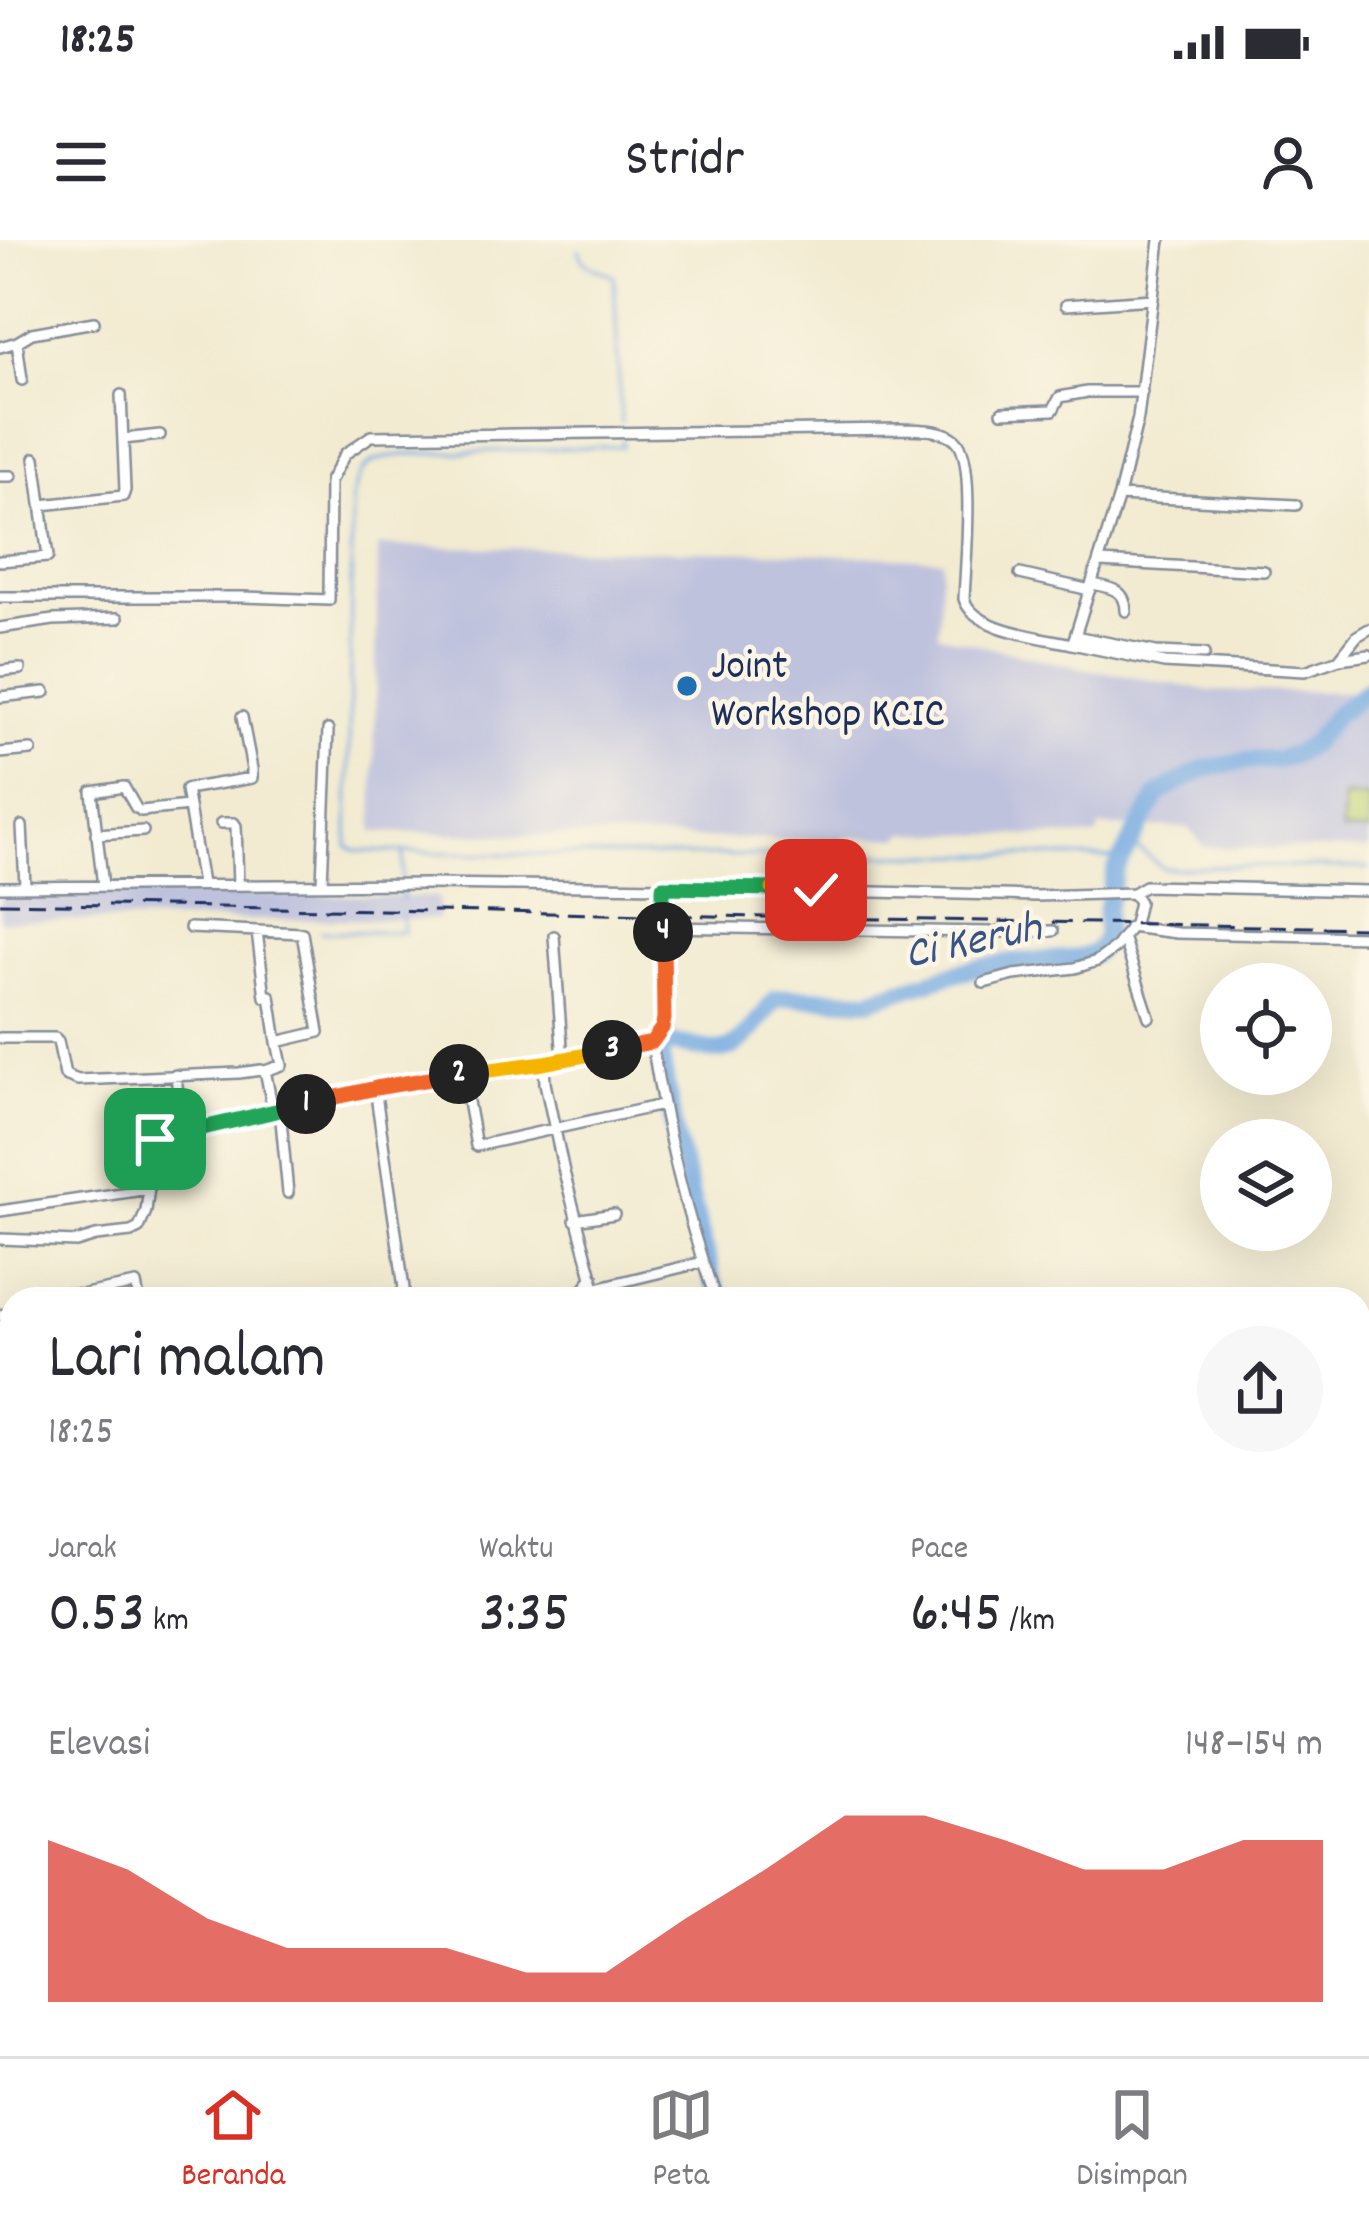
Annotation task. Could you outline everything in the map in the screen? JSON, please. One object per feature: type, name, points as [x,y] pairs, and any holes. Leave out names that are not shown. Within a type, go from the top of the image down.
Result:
[{"type":"street","points":[[1074,640],[1119,496],[1142,392],[1160,240]]},
{"type":"street","points":[[1066,305],[1153,299]]},
{"type":"street","points":[[0,329],[2,347],[39,332],[94,322]]},
{"type":"street","points":[[17,342],[22,380]]},
{"type":"street","points":[[1002,412],[1053,410],[1060,398],[1074,394],[1142,392]]},
{"type":"street","points":[[42,505],[123,496],[121,395]]},
{"type":"street","points":[[0,597],[328,600],[330,481],[345,454],[370,436],[901,429],[947,434],[963,450],[967,465],[967,608],[992,625],[1156,652],[1204,654]]},
{"type":"street","points":[[124,439],[160,435]]},
{"type":"street","points":[[0,561],[48,557],[35,458]]},
{"type":"street","points":[[1119,496],[1296,505]]},
{"type":"street","points":[[1100,562],[1264,571]]},
{"type":"street","points":[[1020,574],[1121,592],[1126,611]]},
{"type":"street","points":[[0,628],[118,618]]},
{"type":"street","points":[[1339,659],[1369,629]]},
{"type":"street","points":[[1074,640],[1164,663],[1208,667],[1306,670],[1369,656]]},
{"type":"street","points":[[0,671],[20,669]]},
{"type":"street","points":[[0,697],[45,692]]},
{"type":"street","points":[[202,884],[186,794],[188,788],[252,778],[242,717]]},
{"type":"street","points":[[322,884],[328,730]]},
{"type":"street","points":[[0,752],[31,750]]},
{"type":"street","points":[[103,886],[92,792],[124,787],[139,809],[188,806]]},
{"type":"street","points":[[220,823],[236,826],[238,884]]},
{"type":"street","points":[[22,826],[26,885]]},
{"type":"street","points":[[96,834],[143,831]]},
{"type":"street","points":[[0,887],[322,884],[1037,896],[1117,895],[1145,886],[1369,891]]},
{"type":"street","points":[[0,1239],[76,1243],[130,1232],[143,1222],[149,1189],[146,1145],[151,1140],[376,1088],[652,1042],[664,1019],[663,887]]},
{"type":"street","points":[[984,983],[1097,961],[1136,919],[1139,902],[1132,893]]},
{"type":"street","points":[[663,927],[1053,931]]},
{"type":"street","points":[[190,928],[302,933],[319,1032],[277,1042]]},
{"type":"street","points":[[0,1038],[55,1038],[64,1076],[78,1080],[265,1071],[281,1065],[270,996],[265,997],[257,931]]},
{"type":"street","points":[[1126,932],[1369,937]]},
{"type":"street","points":[[1126,932],[1148,1017]]},
{"type":"street","points":[[554,936],[563,1060]]},
{"type":"street","points":[[652,1042],[662,1105],[712,1287]]},
{"type":"street","points":[[544,1063],[575,1220],[595,1287]]},
{"type":"street","points":[[265,1071],[288,1192]]},
{"type":"street","points":[[463,1074],[476,1146],[662,1105]]},
{"type":"street","points":[[176,1075],[182,1133]]},
{"type":"street","points":[[376,1088],[404,1287]]},
{"type":"street","points":[[0,1211],[149,1189]]},
{"type":"street","points":[[575,1220],[614,1214]]},
{"type":"street","points":[[599,1287],[703,1262]]},
{"type":"shaded area","points":[[378,546],[942,559],[938,634],[1070,666],[1212,691],[1369,692],[1369,850],[1204,847],[1188,828],[1100,827],[1096,837],[903,833],[902,838],[846,837],[844,841],[373,832]]},
{"type":"shaded area","points":[[0,891],[438,897],[438,919],[0,921]]},
{"type":"green space","points":[[1343,797],[1369,798],[1369,832],[1342,831]]},
{"type":"waterway","points":[[579,250],[589,264],[614,277],[621,422]]},
{"type":"waterway","points":[[622,439],[623,446],[401,455],[373,462],[360,474],[352,497],[348,847],[357,851],[610,856],[1121,859]]},
{"type":"waterway","name":"Ci Keruh","points":[[715,1287],[675,1134],[660,1053],[666,1044],[719,1051],[730,1048],[776,999],[869,1000],[962,971],[1095,953],[1105,939],[1115,871],[1158,795],[1203,769],[1293,755],[1312,744],[1336,714],[1369,689]]},
{"type":"waterway","points":[[1130,842],[1164,869],[1369,868]]},
{"type":"waterway","points":[[402,879],[404,851]]},
{"type":"waterway","points":[[402,892],[402,899]]},
{"type":"waterway","points":[[321,932],[400,932],[402,915]]},
{"type":"railway","points":[[0,903],[1369,928]]},
{"type":"place","name":"Joint Workshop KCIC","points":[[687,686]]},
{"type":"route","points":[[155,1139],[376,1088],[652,1042],[664,1019],[663,887],[816,890]]}]
